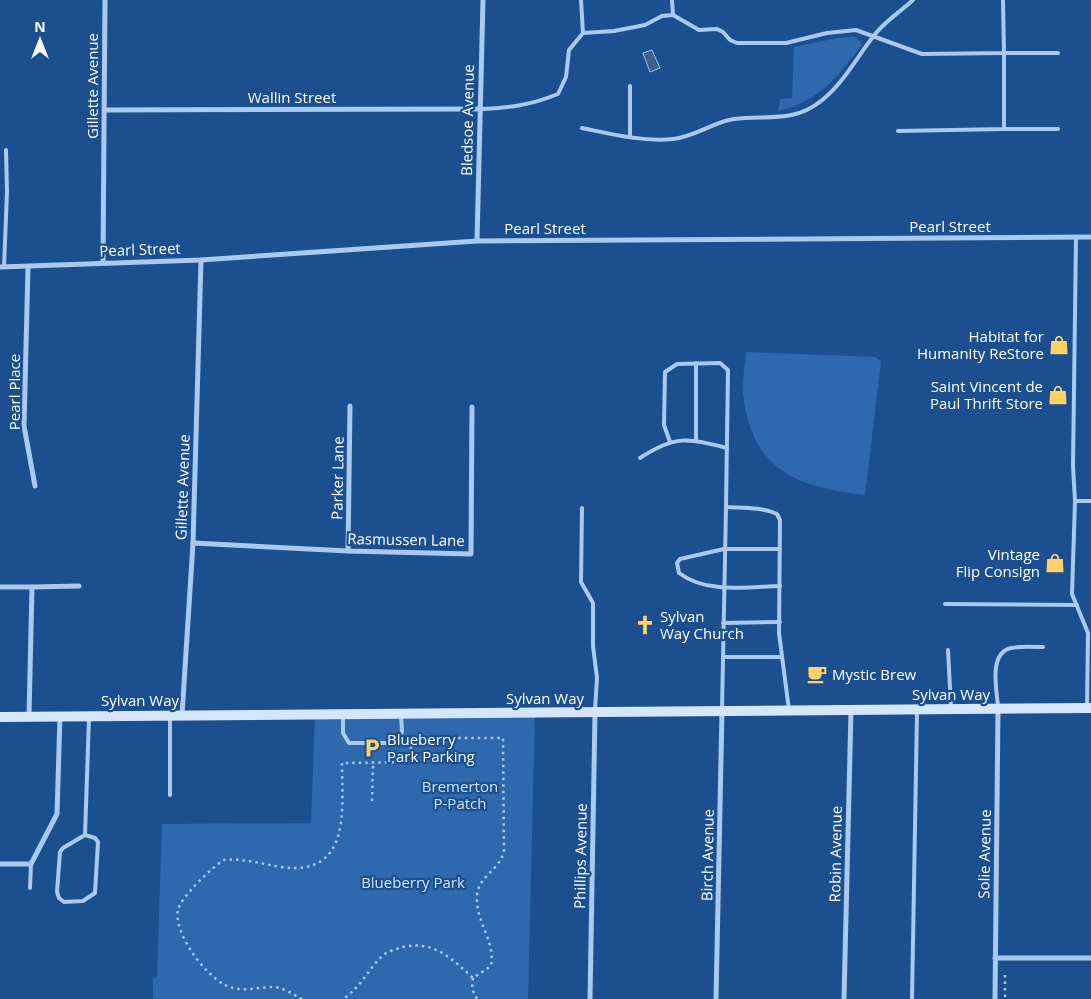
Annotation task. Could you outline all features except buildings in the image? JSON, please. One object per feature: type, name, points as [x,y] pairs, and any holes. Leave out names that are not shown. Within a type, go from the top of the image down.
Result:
[{"type":"main road","name":"Sylvan Way","points":[[0,716],[1089,708]]},
{"type":"street","name":"Gillette Avenue","points":[[103,262],[105,0]]},
{"type":"street","name":"Bledsoe Avenue","points":[[477,241],[483,0]]},
{"type":"street","name":"Wallin Street","points":[[104,110],[480,109]]},
{"type":"street","name":"Pearl Street","points":[[2,267],[200,260],[477,241],[1091,237]]},
{"type":"street","name":"Gillette Avenue","points":[[182,715],[193,543],[200,260]]},
{"type":"street","name":"Pearl Place","points":[[28,267],[24,426],[35,486]]},
{"type":"street","name":"Parker Lane","points":[[348,551],[350,406]]},
{"type":"street","name":"Rasmussen Lane","points":[[193,543],[348,551],[471,554],[472,406]]},
{"type":"street","points":[[0,587],[79,586]]},
{"type":"street","points":[[30,716],[32,587]]},
{"type":"street","name":"Robin Avenue","points":[[844,999],[851,709]]},
{"type":"street","name":"Solie Avenue","points":[[995,999],[998,710]]},
{"type":"street","name":"Birch Avenue","points":[[716,999],[722,711]]},
{"type":"street","name":"Phillips Avenue","points":[[590,999],[595,713]]},
{"type":"street","points":[[0,864],[31,864],[56,814],[60,716]]},
{"type":"street","points":[[995,958],[1091,958]]},
{"type":"lane","points":[[480,109],[514,108],[536,103],[558,94],[566,77],[569,50],[583,33],[581,0]]},
{"type":"lane","points":[[672,0],[673,15]]},
{"type":"lane","points":[[582,128],[630,137],[673,139],[715,127],[728,120],[754,116],[788,118],[806,111],[822,101],[835,88],[884,24],[913,0]]},
{"type":"lane","points":[[1004,0],[1004,129]]},
{"type":"lane","points":[[583,33],[614,31],[645,25],[662,16],[673,15],[699,30],[717,29],[723,32],[730,40],[737,43],[786,43],[851,30],[860,31],[873,38],[922,54],[1058,53]]},
{"type":"lane","points":[[630,86],[630,137]]},
{"type":"lane","points":[[898,131],[1058,128]]},
{"type":"lane","points":[[2,267],[7,192],[6,150]]},
{"type":"lane","points":[[1076,237],[1075,501],[1072,594],[1088,633],[1089,708]]},
{"type":"lane","points":[[696,363],[696,440]]},
{"type":"lane","points":[[670,442],[664,425],[665,372],[677,364],[720,363],[728,370],[722,711]]},
{"type":"lane","points":[[640,458],[660,445],[670,442],[696,440],[727,448]]},
{"type":"lane","points":[[1075,501],[1091,501]]},
{"type":"lane","points":[[726,507],[758,508],[777,514],[780,520],[780,622],[788,710]]},
{"type":"lane","points":[[582,508],[581,582],[593,603],[593,646],[597,678],[595,713]]},
{"type":"lane","points":[[780,549],[724,549],[680,559],[677,563],[679,573],[687,579],[723,588],[780,586]]},
{"type":"lane","points":[[945,604],[1077,606]]},
{"type":"lane","points":[[723,623],[780,622]]},
{"type":"lane","points":[[998,710],[996,668],[1003,652],[1011,648],[1043,646]]},
{"type":"lane","points":[[948,650],[951,710]]},
{"type":"lane","points":[[723,657],[782,657]]},
{"type":"lane","points":[[912,999],[917,709]]},
{"type":"lane","points":[[343,714],[343,733],[349,743],[394,743],[402,732],[401,714]]},
{"type":"lane","points":[[170,715],[170,794]]},
{"type":"lane","points":[[85,835],[89,716]]},
{"type":"lane","points":[[85,835],[95,838],[98,842],[95,893],[82,901],[64,902],[59,898],[57,892],[60,852],[63,848],[85,835]]},
{"type":"lane","points":[[30,888],[31,864]]},
{"type":"path","points":[[302,999],[281,989],[244,990],[220,982],[204,968],[192,953],[179,929],[178,910],[182,900],[224,860],[295,868],[309,866],[323,859],[334,847],[341,832],[342,762],[412,762],[411,738],[503,738],[504,851],[498,865],[480,883],[477,898],[482,926],[492,948],[492,962],[491,966],[473,978]]},
{"type":"path","points":[[372,801],[373,762]]},
{"type":"path","points":[[343,999],[357,987],[383,956],[395,949],[413,945],[426,945],[440,951],[473,978]]},
{"type":"path","points":[[1005,975],[1005,999]]},
{"type":"path","points":[[473,978],[472,989],[477,999]]},
{"type":"green space","points":[[855,37],[861,42],[861,46],[826,87],[804,102],[778,111],[780,99],[792,98],[794,47],[837,38]]},
{"type":"green space","points":[[746,352],[875,357],[881,361],[865,495],[819,487],[799,480],[782,470],[768,458],[756,441],[748,420],[743,394]]},
{"type":"green space","name":"Blueberry Park","points":[[535,713],[528,999],[153,999],[153,977],[157,978],[162,824],[311,823],[315,714]]},
{"type":"shaded area","points":[[652,50],[660,68],[650,72],[643,53]]},
{"type":"place","name":"Habitat for Humanity ReStore","points":[[1059,345]]},
{"type":"place","name":"Saint Vincent de Paul Thrift Store","points":[[1058,395]]},
{"type":"place","name":"Vintage Flip Consign","points":[[1055,563]]},
{"type":"place","name":"Sylvan Way Church","points":[[645,625]]},
{"type":"place","name":"Mystic Brew","points":[[817,674]]},
{"type":"place","name":"Blueberry Park Parking","points":[[372,748]]},
{"type":"park label","name":"Bremerton P-Patch","points":[[460,794]]}]
